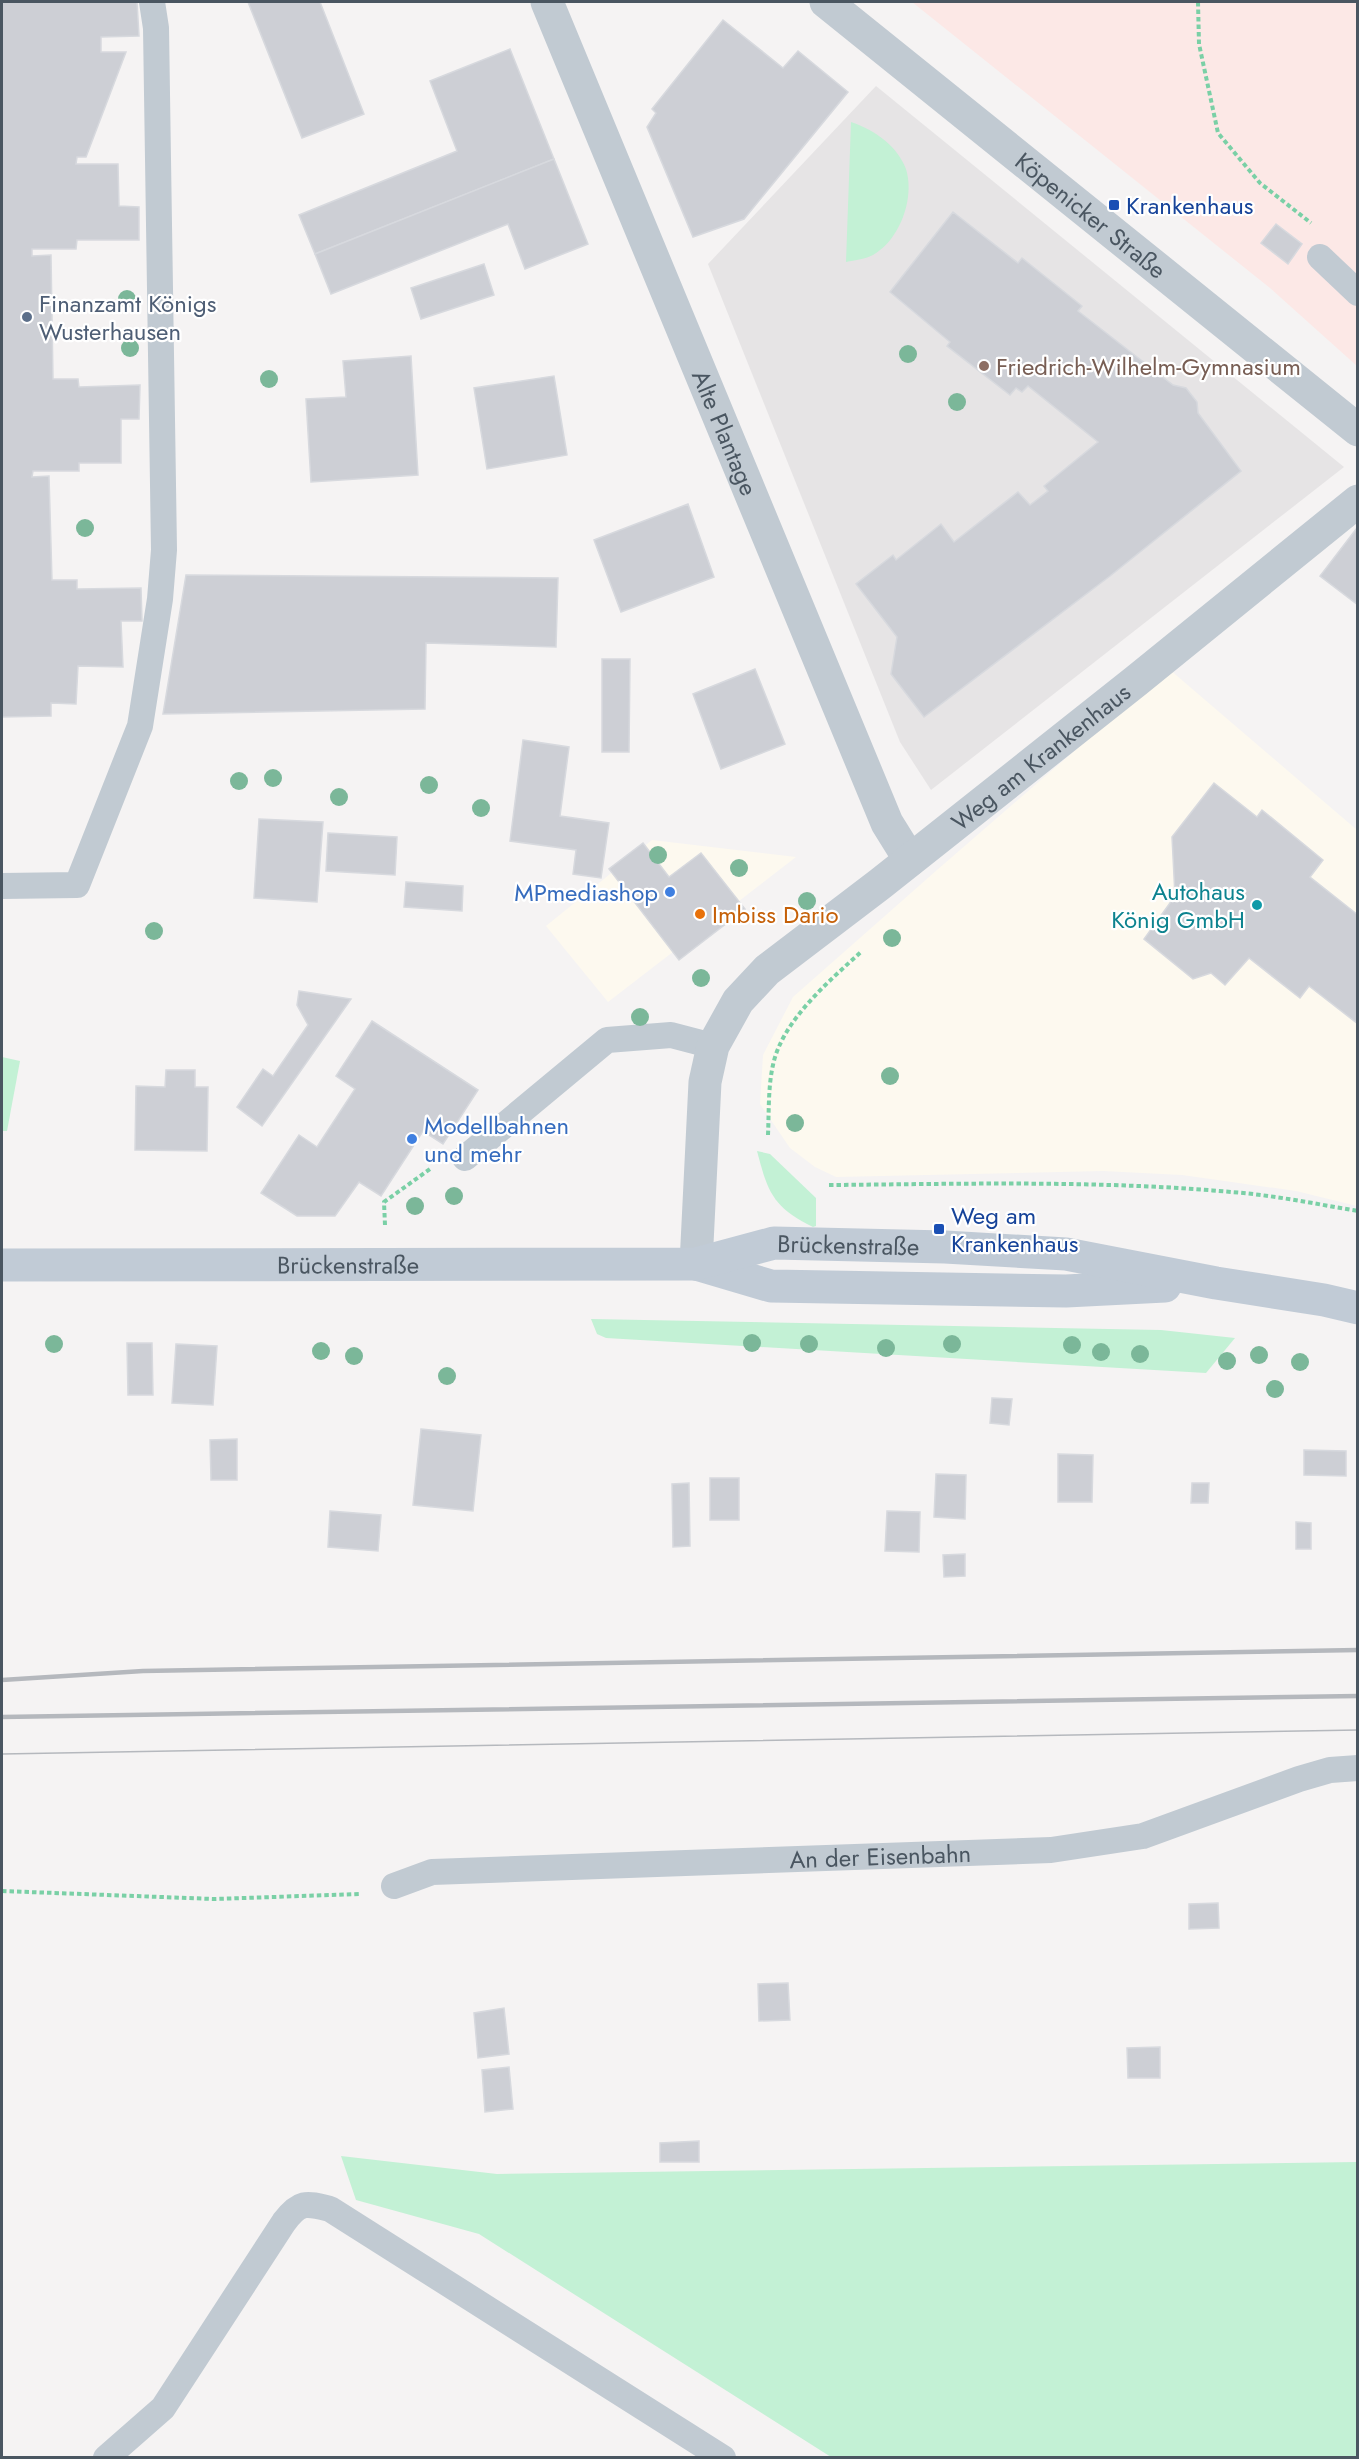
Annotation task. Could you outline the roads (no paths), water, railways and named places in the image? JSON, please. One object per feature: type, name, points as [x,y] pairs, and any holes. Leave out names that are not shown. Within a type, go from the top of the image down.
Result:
[{"type":"main road","name":"Brückenstraße","points":[[2,1265],[696,1264],[774,1243],[945,1247],[1066,1254],[1358,1308]]},
{"type":"main road","name":"Brückenstraße","points":[[696,1264],[771,1286],[1066,1291],[1216,1283]]},
{"type":"street","name":"Alte Plantage","points":[[547,2],[887,823],[910,860]]},
{"type":"street","name":"Köpenicker Straße","points":[[826,2],[1358,430]]},
{"type":"street","name":"Weg am Krankenhaus","points":[[696,1264],[705,1082],[713,1046],[738,1001],[767,970],[1136,681],[1358,501]]},
{"type":"lane","points":[[2,886],[77,885],[140,726],[160,599],[164,550],[156,40],[152,2]]},
{"type":"lane","points":[[1320,257],[1358,292]]},
{"type":"lane","points":[[465,1158],[607,1040],[671,1035],[713,1046]]},
{"type":"lane","name":"An der Eisenbahn","points":[[394,1886],[432,1872],[1051,1850],[1143,1836],[1299,1779],[1330,1770],[1358,1768]]},
{"type":"lane","points":[[106,2457],[163,2408],[284,2222],[294,2208],[307,2203],[330,2209],[340,2215],[723,2457]]},
{"type":"tram line","points":[[2,1754],[1358,1730]]},
{"type":"railway","points":[[2,1680],[143,1671],[1358,1650]]},
{"type":"railway","points":[[2,1717],[1358,1696]]},
{"type":"place","name":"Krankenhaus","points":[[1114,205]]},
{"type":"place","name":"Finanzamt Königs Wusterhausen","points":[[27,317]]},
{"type":"place","name":"Friedrich-Wilhelm-Gymnasium","points":[[984,366]]},
{"type":"place","name":"MPmediashop","points":[[670,892]]},
{"type":"place","name":"Autohaus König GmbH","points":[[1257,905]]},
{"type":"place","name":"Imbiss Dario","points":[[700,914]]},
{"type":"place","name":"Modellbahnen und mehr","points":[[412,1139]]},
{"type":"place","name":"Weg am Krankenhaus","points":[[939,1229]]}]
